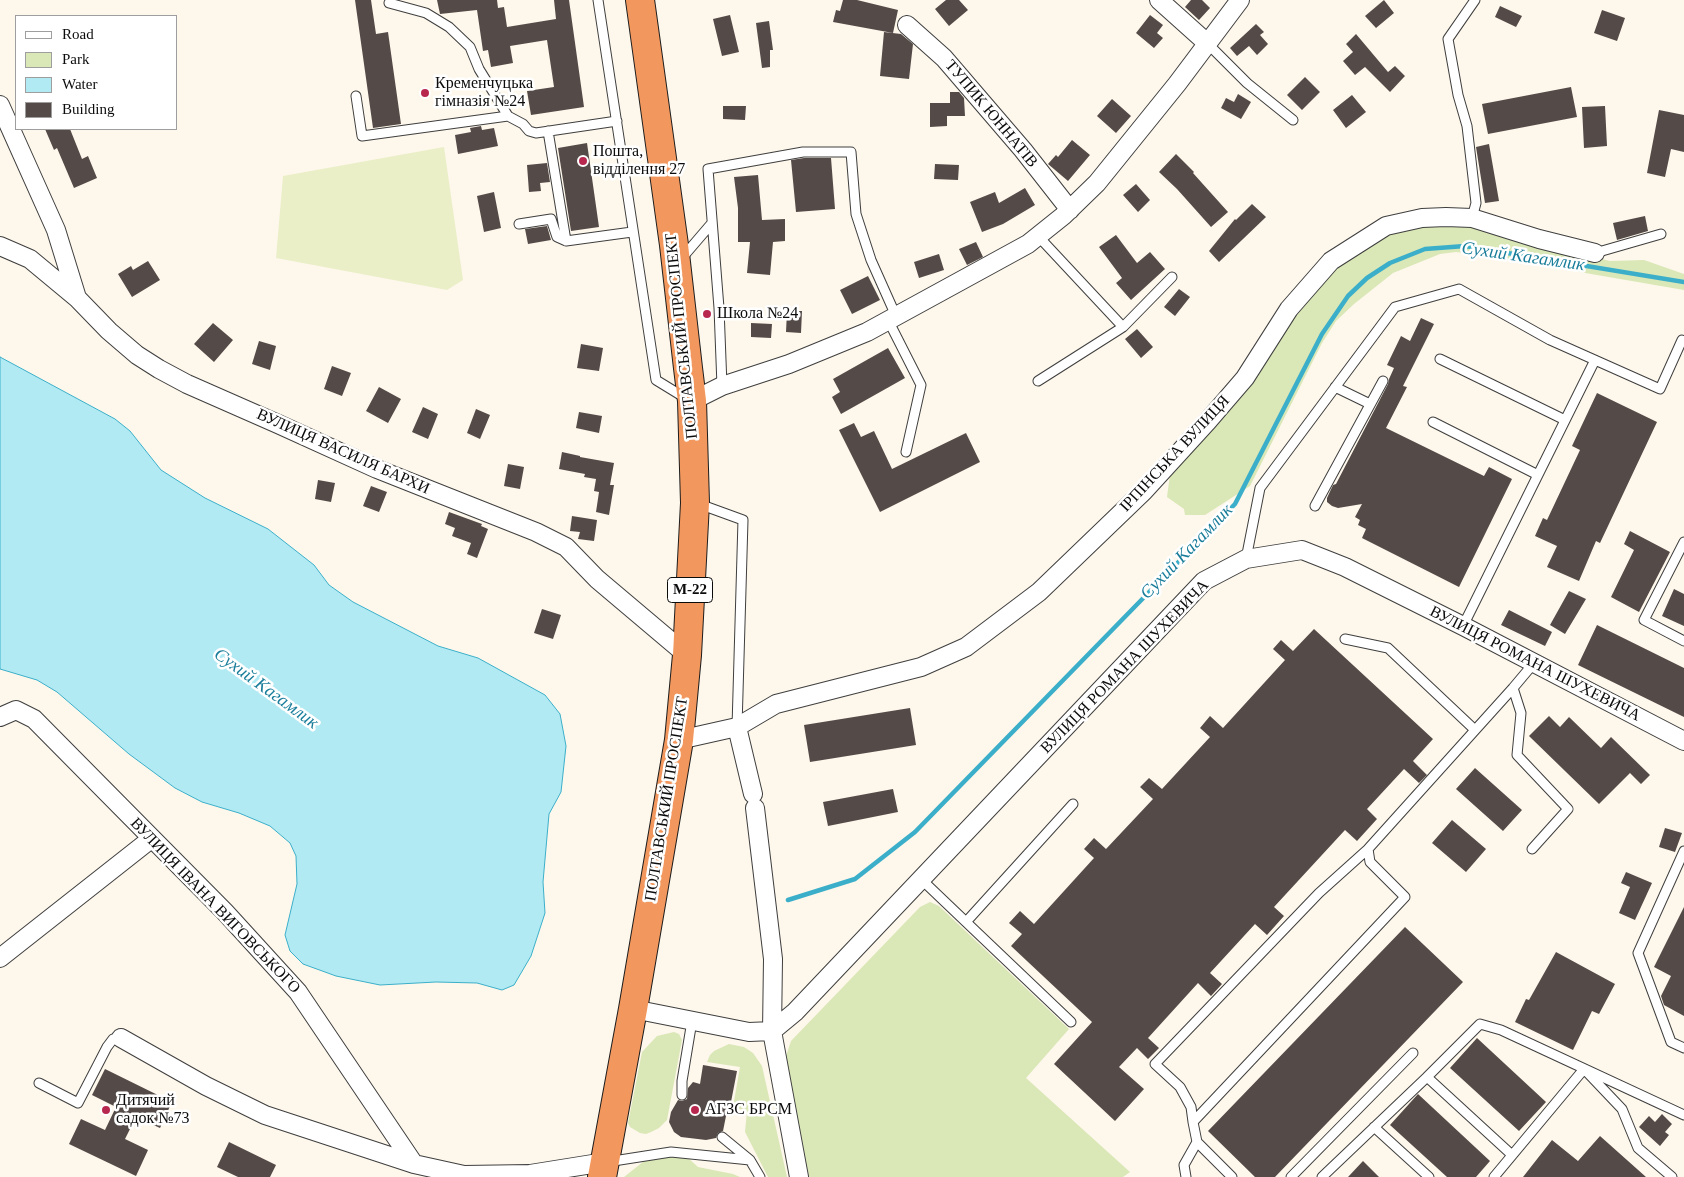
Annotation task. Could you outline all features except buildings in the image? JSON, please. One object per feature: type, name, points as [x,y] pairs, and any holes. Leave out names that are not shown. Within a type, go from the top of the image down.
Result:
[{"type":"highway","name":"ПОЛТАВСЬКИЙ ПРОСПЕКТ","points":[[603,1170],[680,740],[687,655],[695,503],[692,402],[676,264],[640,0]]},
{"type":"street","points":[[1159,0],[1207,43]]},
{"type":"street","points":[[692,402],[722,386],[789,364],[868,332],[1028,244],[1070,210],[1097,183],[1177,84],[1240,0]]},
{"type":"street","name":"ТУПИК ЮННАТІВ","points":[[907,25],[944,58],[1023,150],[1070,210]]},
{"type":"street","points":[[0,105],[56,230],[77,298]]},
{"type":"street","name":"ІРПІНСЬКА ВУЛИЦЯ","points":[[680,740],[737,728],[776,704],[921,667],[966,647],[1039,592],[1144,491],[1245,378],[1289,309],[1331,261],[1386,226],[1422,218],[1472,218],[1539,239],[1595,253]]},
{"type":"street","name":"ВУЛИЦЯ ВАСИЛЯ БАРХИ","points":[[0,246],[30,259],[77,298],[109,331],[137,355],[187,384],[377,469],[536,532],[566,547],[597,579],[687,655]]},
{"type":"street","name":"ВУЛИЦЯ РОМАНА ШУХЕВИЧА","points":[[772,1031],[796,1012],[1204,581],[1246,559],[1302,550],[1345,566],[1684,741]]},
{"type":"street","name":"ВУЛИЦЯ ІВАНА ВИГОВСЬКОГО","points":[[0,716],[16,710],[34,719],[224,912],[298,992],[414,1164]]},
{"type":"street","points":[[737,728],[754,801],[773,958],[772,1031],[799,1177]]},
{"type":"street","points":[[0,958],[151,839]]},
{"type":"street","points":[[633,1010],[749,1032],[772,1031]]},
{"type":"street","points":[[122,1038],[206,1086],[265,1116],[447,1174],[530,1174],[603,1170]]},
{"type":"lane","points":[[598,0],[618,120],[632,232],[656,380],[692,402]]},
{"type":"lane","points":[[1472,218],[1476,203],[1467,126],[1458,95],[1448,39],[1475,0]]},
{"type":"lane","points":[[389,3],[426,13],[450,27],[470,47],[479,69],[508,116],[523,124],[529,131],[536,133],[618,120]]},
{"type":"lane","points":[[1207,43],[1246,83],[1292,120]]},
{"type":"lane","points":[[356,96],[362,136],[508,116]]},
{"type":"lane","points":[[548,131],[566,241]]},
{"type":"lane","points":[[722,386],[719,308],[708,169],[803,152],[851,152],[856,214],[870,260],[892,318],[921,384],[906,452]]},
{"type":"lane","points":[[519,224],[551,218],[558,236],[566,241],[632,232]]},
{"type":"lane","points":[[676,264],[712,223]]},
{"type":"lane","points":[[1595,253],[1661,234]]},
{"type":"lane","points":[[1038,236],[1123,327]]},
{"type":"lane","points":[[1038,381],[1123,327],[1172,277]]},
{"type":"lane","points":[[1246,559],[1260,488],[1395,307],[1460,289],[1550,340],[1660,389],[1682,340]]},
{"type":"lane","points":[[1440,358],[1565,420]]},
{"type":"lane","points":[[1463,626],[1594,360]]},
{"type":"lane","points":[[1315,506],[1383,381]]},
{"type":"lane","points":[[1335,387],[1370,404]]},
{"type":"lane","points":[[1433,422],[1538,475]]},
{"type":"lane","points":[[695,503],[743,520],[737,728]]},
{"type":"lane","points":[[1684,542],[1644,620],[1684,641]]},
{"type":"lane","points":[[1345,639],[1388,648],[1475,730]]},
{"type":"lane","points":[[1232,1177],[1197,1142],[1191,1107],[1180,1087],[1155,1064],[1319,893],[1368,849],[1534,663]]},
{"type":"lane","points":[[1513,688],[1521,714],[1517,755],[1568,808],[1532,849]]},
{"type":"lane","points":[[966,922],[1073,804]]},
{"type":"lane","points":[[1193,1122],[1405,897],[1370,862],[1368,849]]},
{"type":"lane","points":[[1684,851],[1638,953],[1671,1042],[1684,1048]]},
{"type":"lane","points":[[922,880],[1071,1022]]},
{"type":"lane","points":[[682,1095],[682,1081],[692,1021]]},
{"type":"lane","points":[[1322,1177],[1480,1024],[1502,1030],[1684,1115]]},
{"type":"lane","points":[[39,1083],[78,1104],[107,1047],[113,1039],[122,1038]]},
{"type":"lane","points":[[1291,1177],[1412,1053]]},
{"type":"lane","points":[[1494,1177],[1584,1069]]},
{"type":"lane","points":[[1584,1069],[1622,1109],[1638,1148],[1672,1177]]},
{"type":"lane","points":[[1427,1077],[1512,1155]]},
{"type":"lane","points":[[1374,1127],[1429,1177]]},
{"type":"lane","points":[[722,1137],[750,1160],[760,1177]]},
{"type":"lane","points":[[1186,1177],[1184,1166],[1197,1142]]},
{"type":"lane","points":[[603,1170],[671,1152],[750,1160]]},
{"type":"green space","points":[[444,147],[463,280],[447,290],[276,258],[283,176]]},
{"type":"green space","points":[[1424,224],[1476,228],[1610,261],[1644,260],[1684,274],[1684,290],[1456,252],[1440,254],[1393,273],[1336,321],[1322,343],[1250,486],[1205,515],[1185,515],[1184,509],[1167,497],[1171,467],[1282,328],[1334,268],[1389,232]]},
{"type":"green space","points":[[930,902],[939,906],[1069,1029],[1026,1078],[1130,1172],[1123,1177],[806,1177],[786,1075],[786,1056],[791,1041],[920,907]]},
{"type":"green space","points":[[674,1032],[679,1034],[682,1040],[667,1120],[659,1128],[651,1132],[646,1134],[640,1133],[630,1127],[628,1123],[642,1052],[657,1036]]},
{"type":"green space","points":[[729,1044],[744,1047],[753,1053],[762,1066],[787,1177],[768,1177],[745,1132],[747,1111],[733,1107],[740,1067],[707,1062],[714,1051]]},
{"type":"green space","points":[[680,1155],[688,1158],[698,1167],[740,1177],[624,1177],[648,1158]]},
{"type":"water","points":[[0,357],[115,419],[130,431],[161,470],[205,498],[268,529],[314,565],[329,585],[353,602],[438,646],[478,658],[545,695],[560,714],[566,746],[561,792],[549,814],[543,882],[545,913],[531,956],[514,985],[502,990],[477,983],[436,982],[380,985],[336,976],[303,964],[290,951],[285,935],[297,884],[296,856],[290,843],[270,826],[239,813],[202,802],[175,788],[129,754],[57,692],[37,680],[0,669]]},
{"type":"waterway","name":"Сухий Кагамлик","points":[[788,900],[855,879],[915,832],[1235,504],[1322,334],[1348,296],[1367,278],[1390,263],[1425,249],[1465,246],[1684,282]]},
{"type":"place","name":"Кременчуцька гімназія №24","points":[[425,93]]},
{"type":"place","name":"Пошта, відділення 27","points":[[583,161]]},
{"type":"place","name":"Школа №24","points":[[707,314]]},
{"type":"place","name":"Дитячий садок №73","points":[[106,1110]]},
{"type":"place","name":"АГЗС БРСМ","points":[[695,1110]]}]
